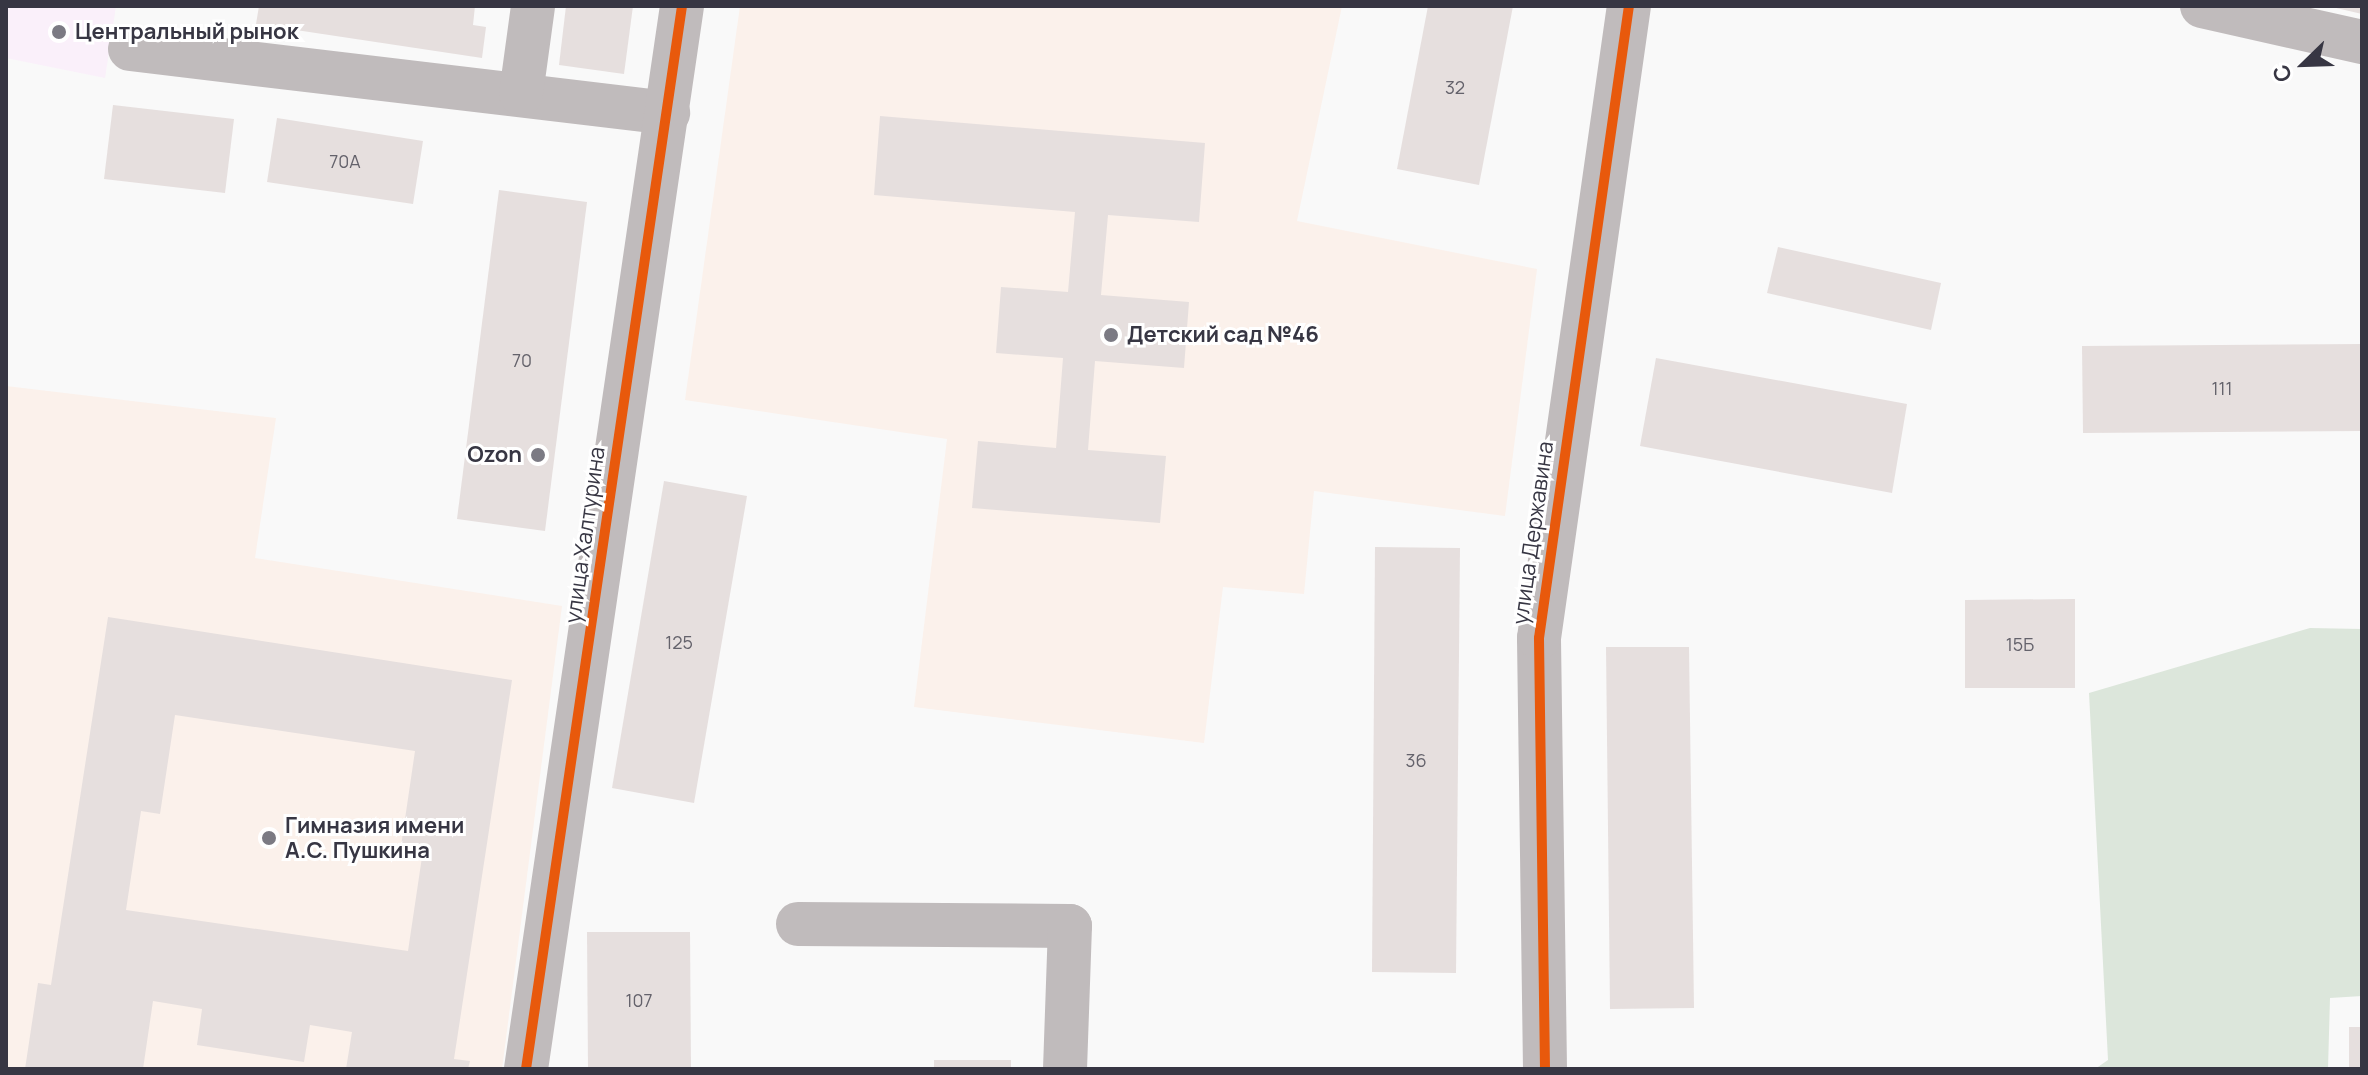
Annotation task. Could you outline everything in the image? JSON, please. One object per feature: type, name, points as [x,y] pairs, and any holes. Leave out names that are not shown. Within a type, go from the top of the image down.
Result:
[{"type":"street","points":[[521,94],[533,6]]},
{"type":"street","name":"улица Халтурина","points":[[526,1069],[682,6]]},
{"type":"street","name":"улица Державина","points":[[1545,1069],[1539,638],[1629,6]]},
{"type":"street","points":[[2202,6],[2362,42]]},
{"type":"street","points":[[130,49],[668,113]]},
{"type":"street","points":[[798,924],[1070,926],[1065,1069]]},
{"type":"shaded area","name":"Центральный рынок","points":[[6,6],[116,6],[105,78],[6,58]]},
{"type":"shaded area","name":"Детский сад №46","points":[[740,6],[1342,6],[1297,221],[1537,269],[1505,516],[1314,491],[1304,594],[1223,587],[1204,743],[914,707],[947,439],[685,400]]},
{"type":"shaded area","name":"Гимназия имени А.С. Пушкина","points":[[6,386],[276,418],[255,558],[562,606],[502,1069],[6,1069]]},
{"type":"shaded area","points":[[2310,628],[2362,629],[2362,996],[2330,998],[2328,1069],[2095,1069],[2108,1060],[2089,693]]},
{"type":"building","points":[[259,6],[475,6],[473,25],[486,27],[482,58],[256,24]]},
{"type":"building","points":[[566,6],[633,6],[624,74],[559,65]]},
{"type":"building","points":[[1428,6],[1513,6],[1479,185],[1397,169]]},
{"type":"building","points":[[2332,6],[2362,6],[2362,14],[2332,7]]},
{"type":"building","points":[[113,105],[234,119],[225,193],[104,179]]},
{"type":"building","points":[[880,116],[1205,143],[1199,222],[1108,215],[1101,295],[1189,302],[1184,368],[1095,361],[1088,450],[1166,456],[1160,523],[972,508],[978,441],[1056,448],[1063,358],[996,353],[1001,287],[1068,292],[1075,212],[874,195]]},
{"type":"building","points":[[277,118],[423,141],[413,204],[267,182]]},
{"type":"building","points":[[499,190],[587,202],[545,531],[457,519]]},
{"type":"building","points":[[1778,247],[1941,283],[1931,330],[1767,293]]},
{"type":"building","points":[[2362,344],[2362,431],[2083,433],[2082,346]]},
{"type":"building","points":[[1656,358],[1907,404],[1892,493],[1640,446]]},
{"type":"building","points":[[664,481],[747,496],[694,803],[612,788]]},
{"type":"building","points":[[1375,547],[1460,548],[1456,973],[1372,972]]},
{"type":"building","points":[[2075,599],[2075,688],[1965,688],[1965,600]]},
{"type":"building","points":[[108,617],[512,680],[454,1059],[470,1061],[468,1069],[346,1069],[352,1032],[310,1025],[304,1062],[197,1045],[202,1009],[153,1001],[143,1069],[25,1069],[38,983],[51,985]],"holes":[[[175,715],[415,751],[400,853],[422,857],[408,951],[126,910],[141,811],[160,814]]]},
{"type":"building","points":[[1606,647],[1689,647],[1694,1008],[1610,1009]]},
{"type":"building","points":[[587,932],[690,932],[691,1069],[588,1069]]},
{"type":"building","points":[[2349,1027],[2362,1027],[2362,1069],[2349,1069]]},
{"type":"building","points":[[934,1060],[1011,1060],[1011,1069],[934,1069]]},
{"type":"cycle path","points":[[526,1069],[682,6]]},
{"type":"cycle path","points":[[1545,1069],[1539,638],[1629,6]]},
{"type":"place","name":"Центральный рынок","points":[[59,32]]},
{"type":"place","name":"Детский сад №46","points":[[1111,335]]},
{"type":"place","name":"Ozon","points":[[538,455]]},
{"type":"place","name":"Гимназия имени А.С. Пушкина","points":[[269,838]]}]
